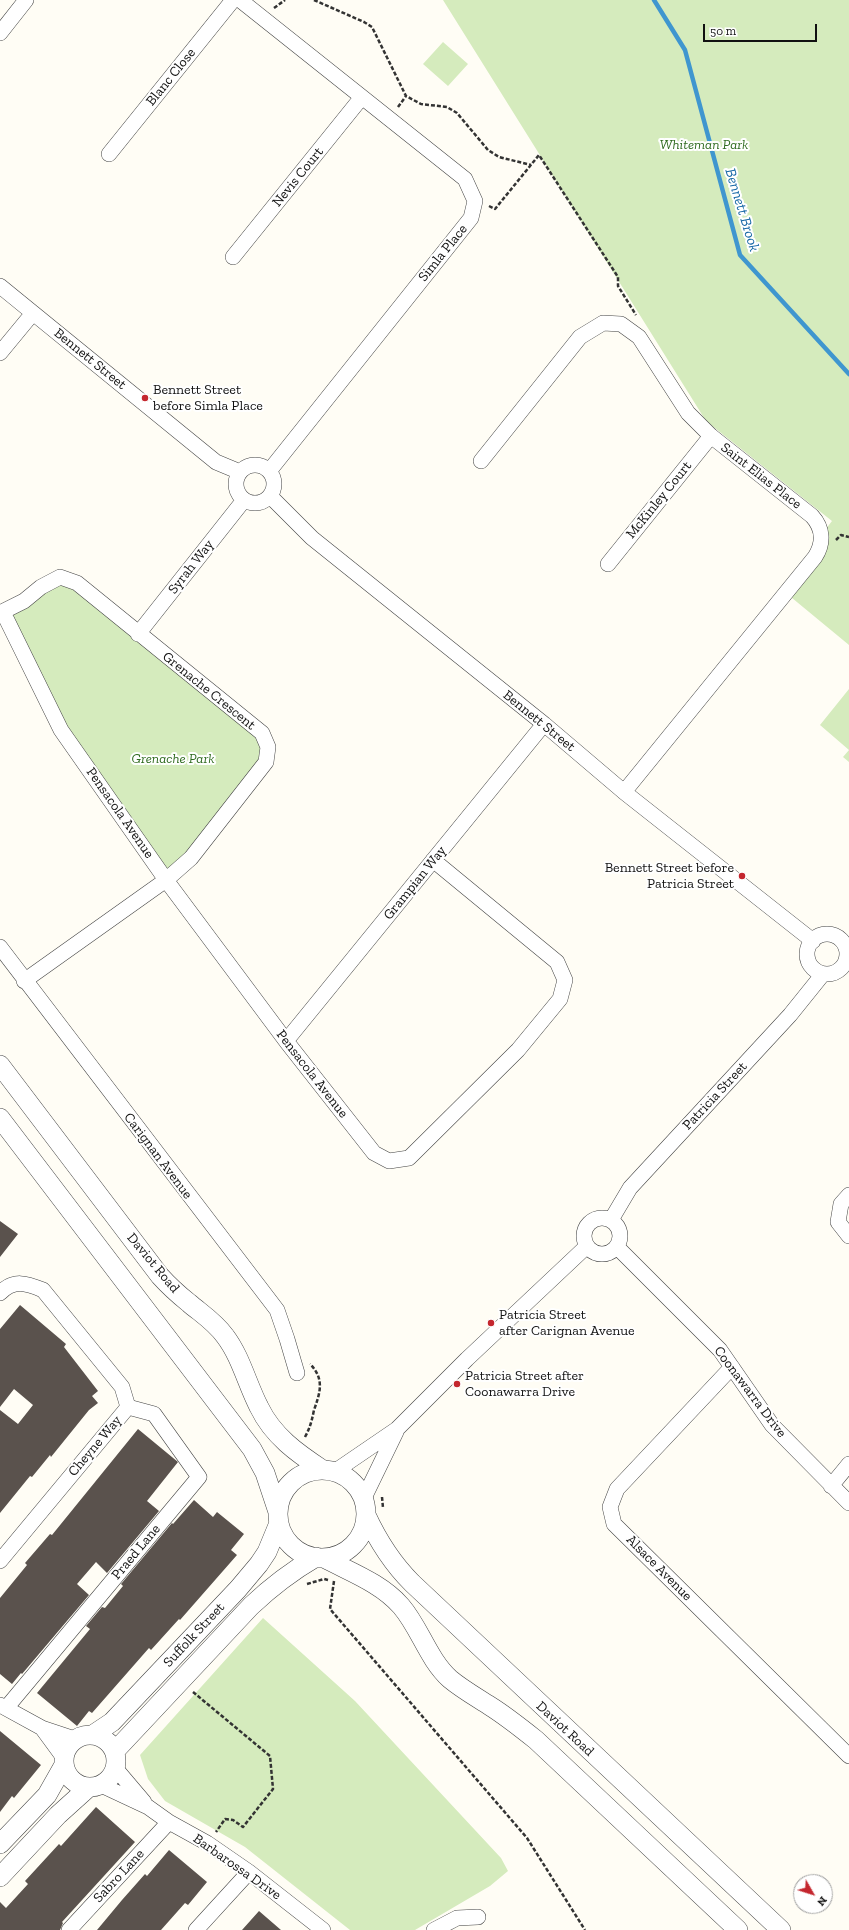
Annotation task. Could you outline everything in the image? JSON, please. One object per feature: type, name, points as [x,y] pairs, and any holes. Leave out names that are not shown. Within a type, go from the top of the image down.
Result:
[{"type":"street","points":[[0,33],[26,0]]},
{"type":"street","name":"Blanc Close","points":[[109,154],[232,0]]},
{"type":"street","points":[[240,0],[465,179],[475,200]]},
{"type":"street","name":"Nevis Court","points":[[234,257],[362,97]]},
{"type":"street","name":"Simla Place","points":[[270,470],[471,218],[475,200]]},
{"type":"street","name":"Bennett Street","points":[[0,286],[216,462],[240,472]]},
{"type":"street","points":[[0,353],[33,313]]},
{"type":"street","name":"Saint Elias Place","points":[[481,461],[580,337],[604,323],[621,324],[639,337],[688,412],[711,436],[812,516],[819,524],[822,534],[820,550],[624,792]]},
{"type":"street","name":"McKinley Court","points":[[608,564],[711,436]]},
{"type":"street","points":[[251,465],[258,465],[270,470],[275,483],[270,496],[258,503],[251,503],[244,500],[236,487],[236,480],[240,472],[251,465]]},
{"type":"street","name":"Bennett Street","points":[[270,496],[312,538],[544,724],[624,792],[813,941]]},
{"type":"street","name":"Syrah Way","points":[[138,634],[244,500]]},
{"type":"street","name":"Grenache Crescent","points":[[2,613],[24,601],[41,587],[60,577],[77,583],[262,733],[268,747],[266,762],[191,858],[166,880],[24,982]]},
{"type":"street","name":"Pensacola Avenue","points":[[2,613],[61,730],[166,880],[286,1041],[374,1153],[388,1161],[410,1158],[518,1050],[560,999],[565,980],[557,962],[433,860]]},
{"type":"street","name":"Grampian Way","points":[[286,1041],[544,724]]},
{"type":"street","points":[[826,935],[846,940],[847,956],[841,968],[829,974],[823,974],[811,966],[808,960],[809,946],[813,941],[826,935]]},
{"type":"street","name":"Carignan Avenue","points":[[0,947],[24,982],[276,1310],[287,1339],[297,1373]]},
{"type":"street","name":"Patricia Street","points":[[612,1220],[630,1188],[790,1015],[823,974]]},
{"type":"street","name":"Daviot Road","points":[[0,1065],[160,1276],[180,1296],[215,1324],[225,1336],[240,1362],[258,1406],[273,1430],[295,1450],[329,1471]]},
{"type":"street","points":[[0,1118],[252,1449],[266,1473],[284,1537],[301,1553],[320,1557],[335,1556],[353,1545],[362,1531],[364,1508],[397,1429]]},
{"type":"street","points":[[849,1195],[841,1204],[838,1222],[849,1236]]},
{"type":"street","points":[[598,1218],[612,1220],[615,1223],[620,1232],[617,1247],[605,1254],[592,1251],[587,1246],[584,1232],[592,1221],[598,1218]]},
{"type":"street","points":[[329,1471],[397,1429],[473,1354],[587,1246]]},
{"type":"street","name":"Coonawarra Drive","points":[[617,1247],[720,1350],[772,1425],[849,1503]]},
{"type":"street","name":"Cheyne Way","points":[[0,1293],[7,1286],[26,1282],[43,1290],[122,1386],[128,1407],[0,1561]]},
{"type":"street","name":"Alsace Avenue","points":[[732,1367],[617,1489],[610,1507],[614,1524],[849,1756]]},
{"type":"street","name":"Praed Lane","points":[[4,1706],[198,1477],[154,1414],[128,1407]]},
{"type":"street","points":[[832,1486],[849,1464]]},
{"type":"street","points":[[278,1518],[283,1492],[290,1484],[306,1473],[329,1471],[344,1476],[359,1490],[364,1508]]},
{"type":"street","name":"Daviot Road","points":[[364,1508],[384,1549],[395,1566],[781,1930]]},
{"type":"street","name":"Suffolk Street","points":[[94,1734],[112,1722],[238,1589],[259,1564],[278,1518]]},
{"type":"street","name":"Daviot Road","points":[[320,1557],[377,1586],[391,1596],[401,1606],[430,1653],[449,1678],[471,1695],[513,1722],[536,1740],[738,1930]]},
{"type":"street","name":"Suffolk Street","points":[[115,1760],[251,1606],[270,1588],[292,1571],[320,1557]]},
{"type":"street","points":[[4,1706],[42,1728],[75,1739]]},
{"type":"street","points":[[42,1728],[64,1762],[67,1774],[73,1781],[80,1785],[95,1786]]},
{"type":"street","points":[[0,1844],[47,1795],[64,1762],[66,1751],[75,1739],[81,1736],[94,1734],[107,1740],[115,1760],[112,1776],[95,1786],[64,1810],[0,1877]]},
{"type":"street","name":"Barbarossa Drive","points":[[115,1760],[148,1807]]},
{"type":"street","name":"Barbarossa Drive","points":[[95,1786],[148,1807],[169,1822],[207,1842],[249,1872],[323,1930]]},
{"type":"street","name":"Sabro Lane","points":[[69,1930],[169,1822]]},
{"type":"street","points":[[196,1930],[249,1872]]},
{"type":"street","points":[[434,1930],[457,1918],[478,1917]]},
{"type":"path","points":[[314,0],[372,27],[406,96],[422,104],[447,108],[457,113],[488,150],[499,157],[530,165]]},
{"type":"path","points":[[475,200],[496,209],[539,155],[618,277],[618,286],[643,326],[639,337]]},
{"type":"path","points":[[844,535],[849,537]]},
{"type":"path","points":[[334,1581],[330,1609],[527,1838],[585,1930]]},
{"type":"path","points":[[190,1690],[270,1756],[273,1789],[243,1827],[233,1820],[225,1819],[214,1834]]},
{"type":"green space","name":"Whiteman Park","points":[[443,0],[849,0],[849,645],[786,593],[822,534],[832,521],[706,421]]},
{"type":"green space","points":[[443,42],[468,64],[448,86],[423,64]]},
{"type":"green space","name":"Grenache Park","points":[[60,577],[262,733],[266,762],[166,880],[61,730],[3,612]]},
{"type":"green space","points":[[849,689],[849,750],[820,725]]},
{"type":"green space","points":[[849,750],[849,762],[843,757]]},
{"type":"green space","points":[[263,1618],[355,1701],[501,1858],[508,1871],[490,1886],[415,1930],[350,1930],[245,1847],[165,1801],[148,1779],[140,1755]]},
{"type":"building","points":[[0,1221],[18,1234],[0,1257]]},
{"type":"building","points":[[20,1305],[66,1344],[64,1347],[98,1391],[92,1396],[98,1403],[89,1410],[51,1457],[50,1455],[32,1477],[30,1476],[0,1513],[0,1410],[18,1424],[33,1405],[14,1389],[0,1407],[0,1329]]},
{"type":"building","points":[[138,1429],[178,1462],[147,1501],[159,1511],[107,1573],[96,1562],[77,1584],[89,1595],[12,1684],[0,1674],[0,1598],[27,1565],[25,1563],[50,1534],[52,1535]]},
{"type":"building","points":[[194,1500],[213,1517],[217,1512],[244,1534],[231,1550],[237,1555],[180,1620],[179,1619],[151,1650],[149,1648],[92,1713],[89,1711],[77,1726],[37,1693],[90,1629],[86,1626],[102,1607],[105,1608],[123,1586],[121,1584],[172,1523],[173,1524]]},
{"type":"building","points":[[0,1731],[41,1765],[14,1798],[12,1796],[0,1812]]},
{"type":"building","points":[[96,1807],[135,1842],[62,1922],[63,1923],[60,1930],[0,1930],[0,1902],[6,1908],[28,1884],[25,1881],[59,1844],[61,1846]]},
{"type":"building","points":[[169,1850],[207,1882],[188,1905],[185,1903],[161,1930],[97,1930],[145,1874],[147,1876]]},
{"type":"building","points":[[259,1911],[281,1930],[242,1930]]},
{"type":"waterway","name":"Bennett Brook","points":[[654,0],[685,50],[740,255],[849,374]]},
{"type":"place","name":"Bennett Street before Simla Place","points":[[145,398]]},
{"type":"place","name":"Bennett Street before Patricia Street","points":[[742,876]]},
{"type":"place","name":"Patricia Street after Carignan Avenue","points":[[491,1323]]},
{"type":"place","name":"Patricia Street after Coonawarra Drive","points":[[457,1384]]}]
